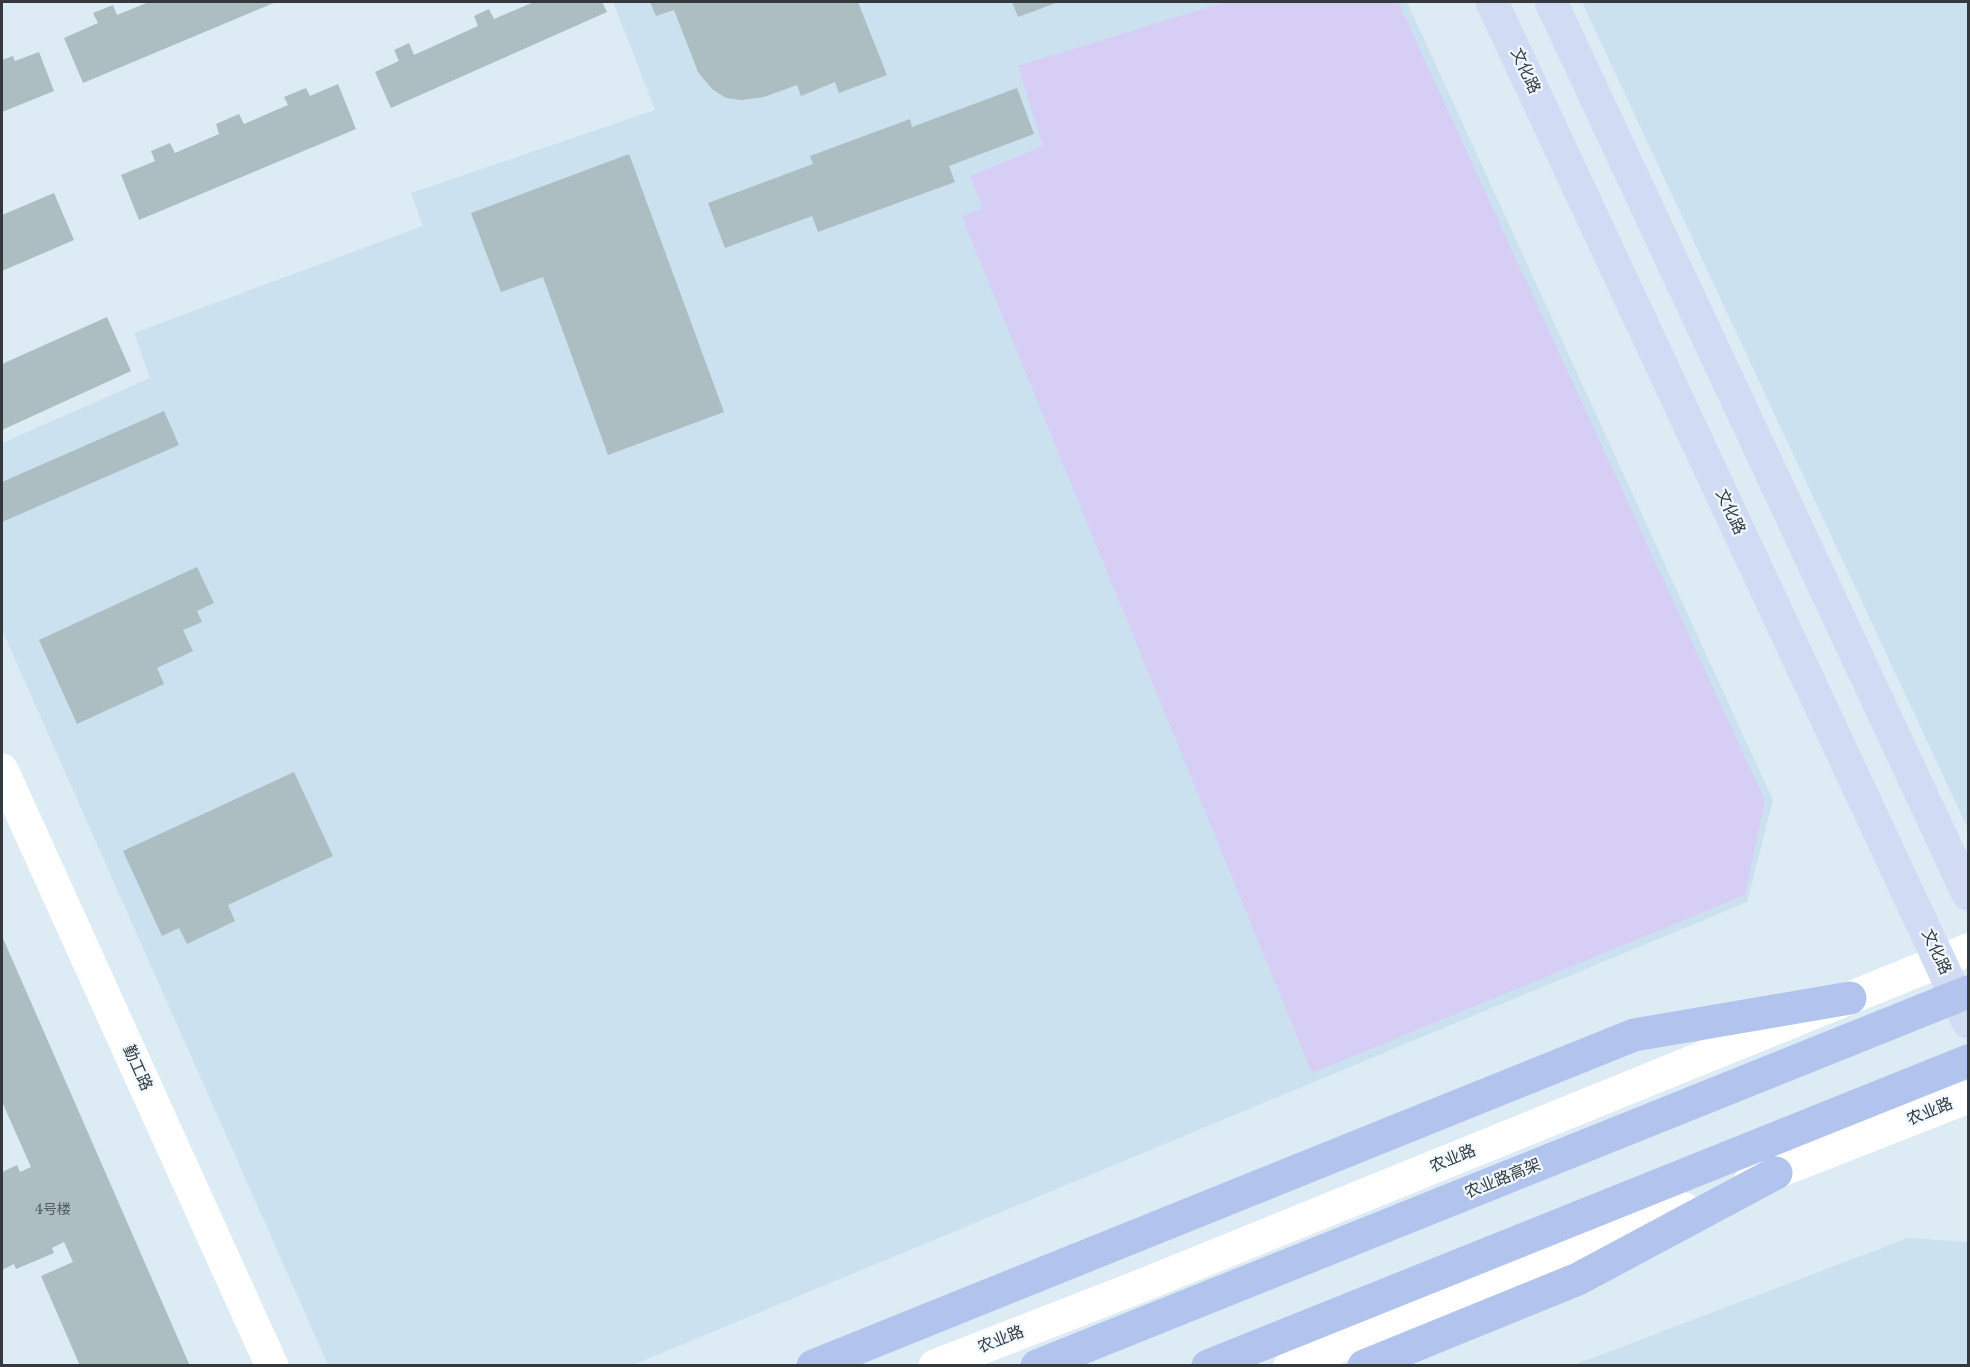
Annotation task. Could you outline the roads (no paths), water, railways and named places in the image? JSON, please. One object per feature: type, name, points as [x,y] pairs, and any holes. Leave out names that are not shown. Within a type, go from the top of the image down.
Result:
[{"type":"highway","name":"农业路高架","points":[[1037,1365],[1968,992]]},
{"type":"highway","points":[[813,1365],[1634,1035],[1850,998]]},
{"type":"highway","points":[[1208,1365],[1968,1061]]},
{"type":"highway","points":[[1364,1365],[1578,1279],[1776,1173]]},
{"type":"main road","name":"文化路","points":[[1492,2],[1954,955],[1968,1022]]},
{"type":"main road","points":[[1551,2],[1968,894]]},
{"type":"street","name":"勤工路","points":[[2,770],[272,1365]]},
{"type":"street","name":"农业路","points":[[935,1365],[1165,1276],[1954,955]]},
{"type":"street","name":"农业路","points":[[1290,1365],[1968,1096]]}]
